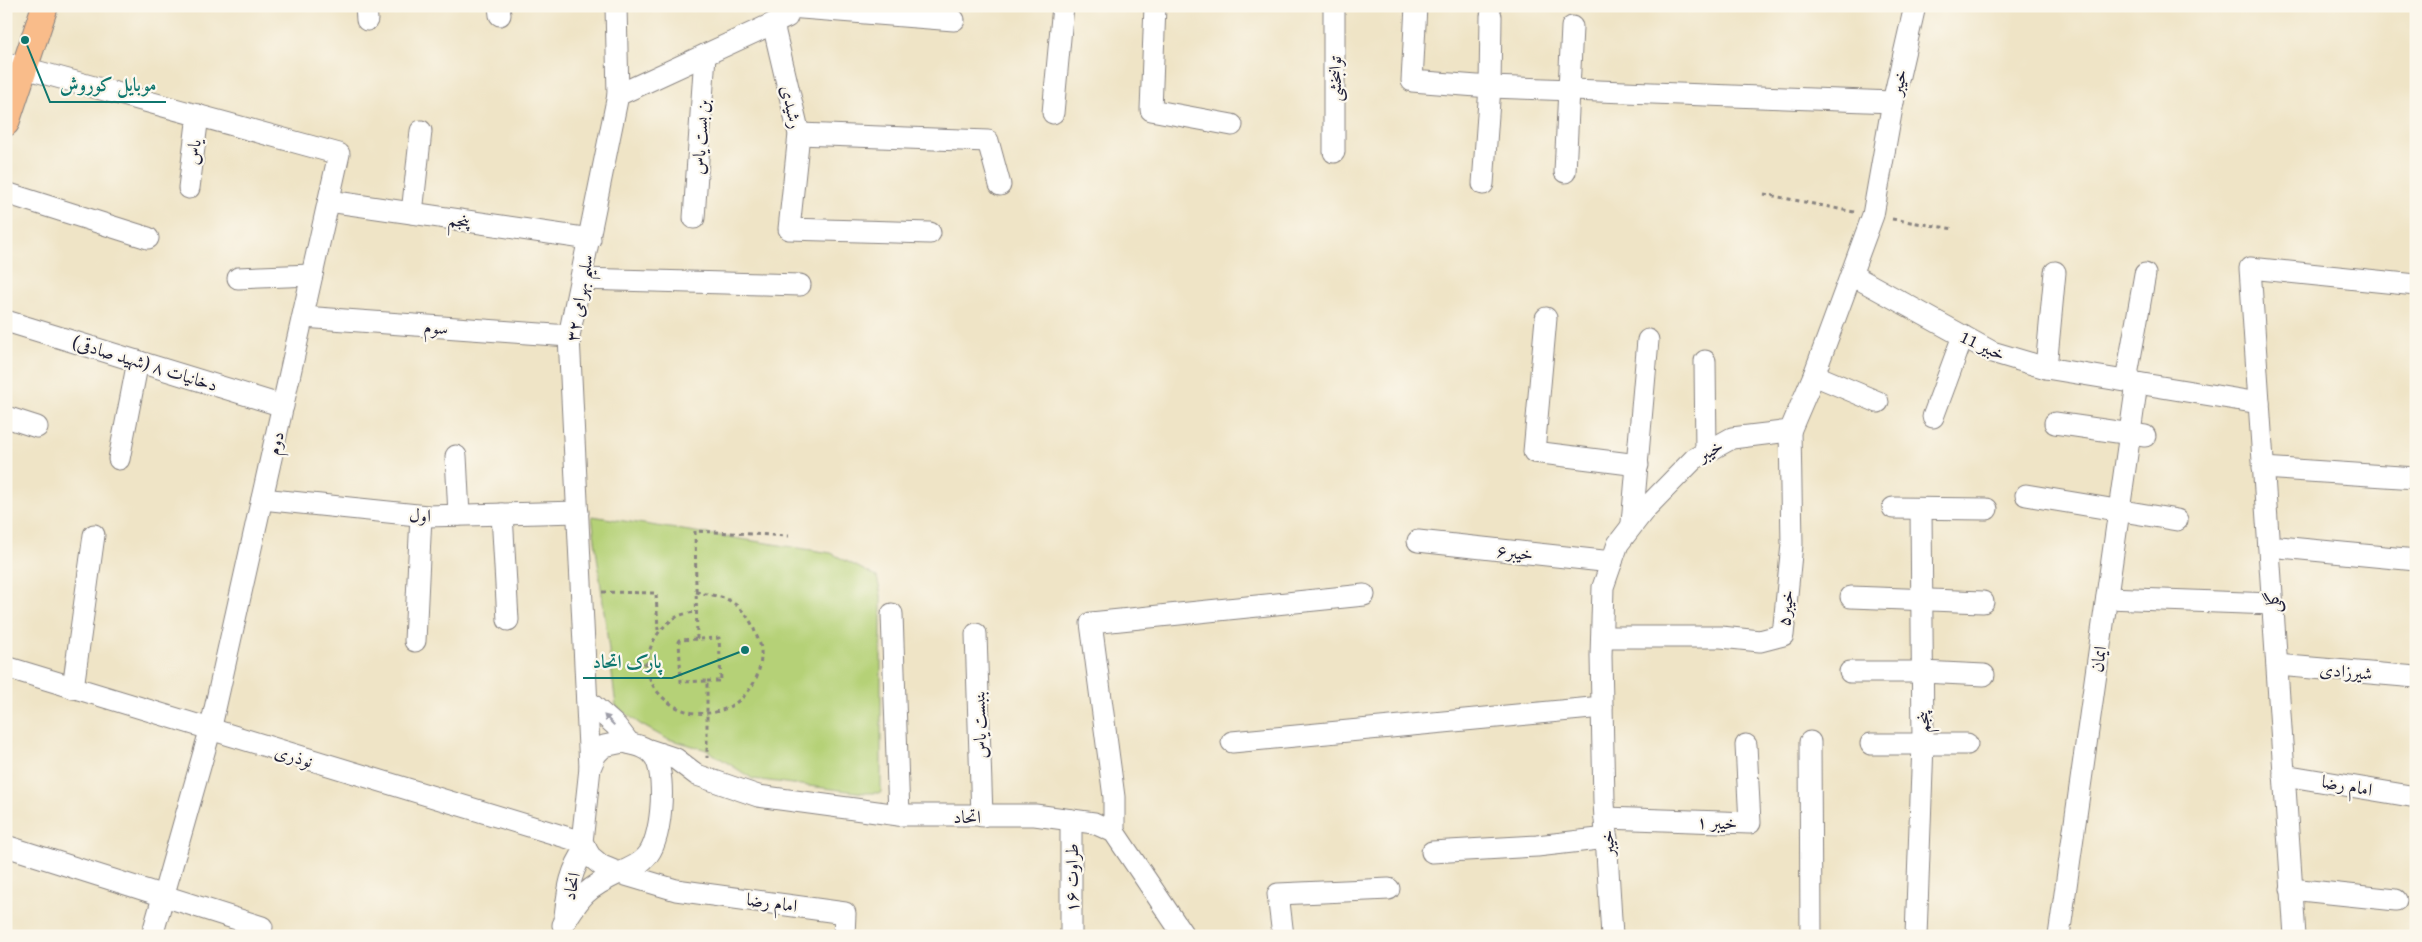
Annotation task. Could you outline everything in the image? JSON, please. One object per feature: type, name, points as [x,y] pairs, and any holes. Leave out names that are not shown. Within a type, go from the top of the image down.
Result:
[{"type":"main road","points":[[6,124],[15,66],[45,6]]},
{"type":"street","name":"سلیم بهرامی ۳۲","points":[[590,768],[570,336],[618,95],[616,6]]},
{"type":"street","points":[[1053,113],[1063,6]]},
{"type":"street","points":[[1155,6],[1151,110],[1232,125]]},
{"type":"street","name":"توانبخشی","points":[[1334,6],[1334,152]]},
{"type":"street","points":[[1416,6],[1412,80],[1490,87],[1893,102]]},
{"type":"street","name":"خیبر","points":[[1612,936],[1602,707],[1603,587],[1618,544],[1632,523],[1694,459],[1732,438],[1790,431],[1814,375],[1873,215],[1893,102],[1915,6]]},
{"type":"street","points":[[618,95],[787,18],[789,7],[954,20]]},
{"type":"street","points":[[1483,184],[1490,87],[1491,16]]},
{"type":"street","name":"رشیدی","points":[[773,24],[798,134],[789,229],[930,233]]},
{"type":"street","points":[[1565,172],[1571,90],[1572,27]]},
{"type":"street","name":"بن بست یاس","points":[[694,218],[705,55]]},
{"type":"street","points":[[15,66],[198,115]]},
{"type":"street","name":"دوم","points":[[152,936],[210,731],[340,154],[198,115]]},
{"type":"street","name":"یاس","points":[[189,188],[198,115]]},
{"type":"street","points":[[412,213],[421,130]]},
{"type":"street","points":[[798,134],[988,141],[1000,185]]},
{"type":"street","points":[[6,193],[148,238]]},
{"type":"street","name":"پنجم","points":[[329,201],[590,239]]},
{"type":"street","name":"گلی","points":[[2294,936],[2250,268],[2416,285]]},
{"type":"street","points":[[2046,368],[2055,272]]},
{"type":"street","name":"ایمان","points":[[2059,936],[2119,509],[2138,435],[2132,382],[2145,274]]},
{"type":"street","points":[[238,278],[312,275]]},
{"type":"street","name":"خبیر 11","points":[[1852,275],[1992,352],[2046,368],[2259,403]]},
{"type":"street","points":[[581,279],[800,285]]},
{"type":"street","name":"سوم","points":[[303,318],[570,336]]},
{"type":"street","points":[[1546,318],[1534,452],[1638,465]]},
{"type":"street","name":"دخانیات ۸ (شهید صادقی)","points":[[6,321],[283,406]]},
{"type":"street","points":[[1933,417],[1963,336]]},
{"type":"street","points":[[1632,523],[1648,340]]},
{"type":"street","points":[[1705,360],[1706,452]]},
{"type":"street","points":[[119,459],[138,361]]},
{"type":"street","points":[[1814,375],[1878,402]]},
{"type":"street","points":[[6,417],[37,427]]},
{"type":"street","points":[[2055,423],[2138,435]]},
{"type":"street","name":"خیبر۵","points":[[1602,637],[1721,637],[1760,641],[1783,634],[1792,544],[1790,431]]},
{"type":"street","points":[[456,456],[459,515]]},
{"type":"street","points":[[2263,468],[2416,478]]},
{"type":"street","points":[[2026,495],[2177,520]]},
{"type":"street","name":"اول","points":[[262,499],[421,516],[578,512]]},
{"type":"street","points":[[1893,508],[1987,508]]},
{"type":"street","name":"پنجم","points":[[1916,936],[1922,744],[1921,509]]},
{"type":"street","points":[[502,514],[508,620]]},
{"type":"street","points":[[415,641],[421,516]]},
{"type":"street","points":[[74,688],[94,535]]},
{"type":"street","name":"خیبر۶","points":[[1418,541],[1612,562]]},
{"type":"street","points":[[2268,546],[2416,560]]},
{"type":"street","points":[[1184,936],[1114,832],[1114,797],[1091,623],[1364,595]]},
{"type":"street","points":[[1851,597],[1983,602]]},
{"type":"street","points":[[2107,598],[2273,604]]},
{"type":"street","points":[[892,614],[899,814]]},
{"type":"street","name":"بنبست یاس","points":[[976,634],[982,816]]},
{"type":"street","name":"شیرزادی","points":[[2277,665],[2416,677]]},
{"type":"street","name":"نوذری","points":[[6,667],[584,846]]},
{"type":"street","points":[[1850,672],[1922,672],[1984,675]]},
{"type":"street","points":[[587,700],[656,759],[662,777],[656,837],[647,856],[636,866],[619,872],[602,866],[590,856],[584,846],[590,768],[596,754],[604,746],[623,742],[639,746]]},
{"type":"street","points":[[1232,742],[1602,707]]},
{"type":"street","points":[[1810,742],[1812,936]]},
{"type":"street","points":[[1871,744],[1967,744]]},
{"type":"street","name":"خیبر ۱","points":[[1606,828],[1750,824],[1746,745]]},
{"type":"street","name":"اتحاد","points":[[639,746],[676,759],[702,777],[758,796],[899,814],[1034,815],[1094,823],[1114,832]]},
{"type":"street","name":"امام رضا","points":[[2284,774],[2410,796]]},
{"type":"street","name":"اتحاد","points":[[662,777],[702,777]]},
{"type":"street","name":"طراوت ۱۶","points":[[1071,820],[1071,936]]},
{"type":"street","points":[[1432,852],[1537,846],[1606,828]]},
{"type":"street","points":[[6,846],[262,927]]},
{"type":"street","name":"اتحاد","points":[[562,931],[570,881],[584,846]]},
{"type":"street","points":[[651,848],[662,876],[676,890]]},
{"type":"street","name":"اتحاد","points":[[562,931],[579,899],[593,885],[619,872]]},
{"type":"street","name":"امام رضا","points":[[619,872],[676,890],[845,913],[844,936]]},
{"type":"street","points":[[1283,936],[1278,894],[1390,889]]},
{"type":"street","points":[[2291,889],[2396,900]]},
{"type":"path","points":[[697,639],[695,531],[789,536]]},
{"type":"path","points":[[582,591],[656,594],[658,631]]},
{"type":"path","points":[[696,592],[727,599],[751,619],[762,649],[756,680],[736,704],[707,714],[685,712],[666,702],[652,685],[647,664],[650,646],[658,631],[675,617],[696,612]]},
{"type":"path","points":[[719,638],[721,681],[707,681],[681,682],[679,640],[719,638]]},
{"type":"path","points":[[586,663],[647,664]]},
{"type":"path","points":[[702,777],[707,714],[707,681]]},
{"type":"green space","points":[[592,516],[831,553],[877,577],[881,595],[881,793],[864,793],[753,779],[707,750],[665,738],[640,724],[616,706]]},
{"type":"place","name":"موبایل کوروش","points":[[25,40]]},
{"type":"place","name":"پارک اتحاد","points":[[745,650]]}]
